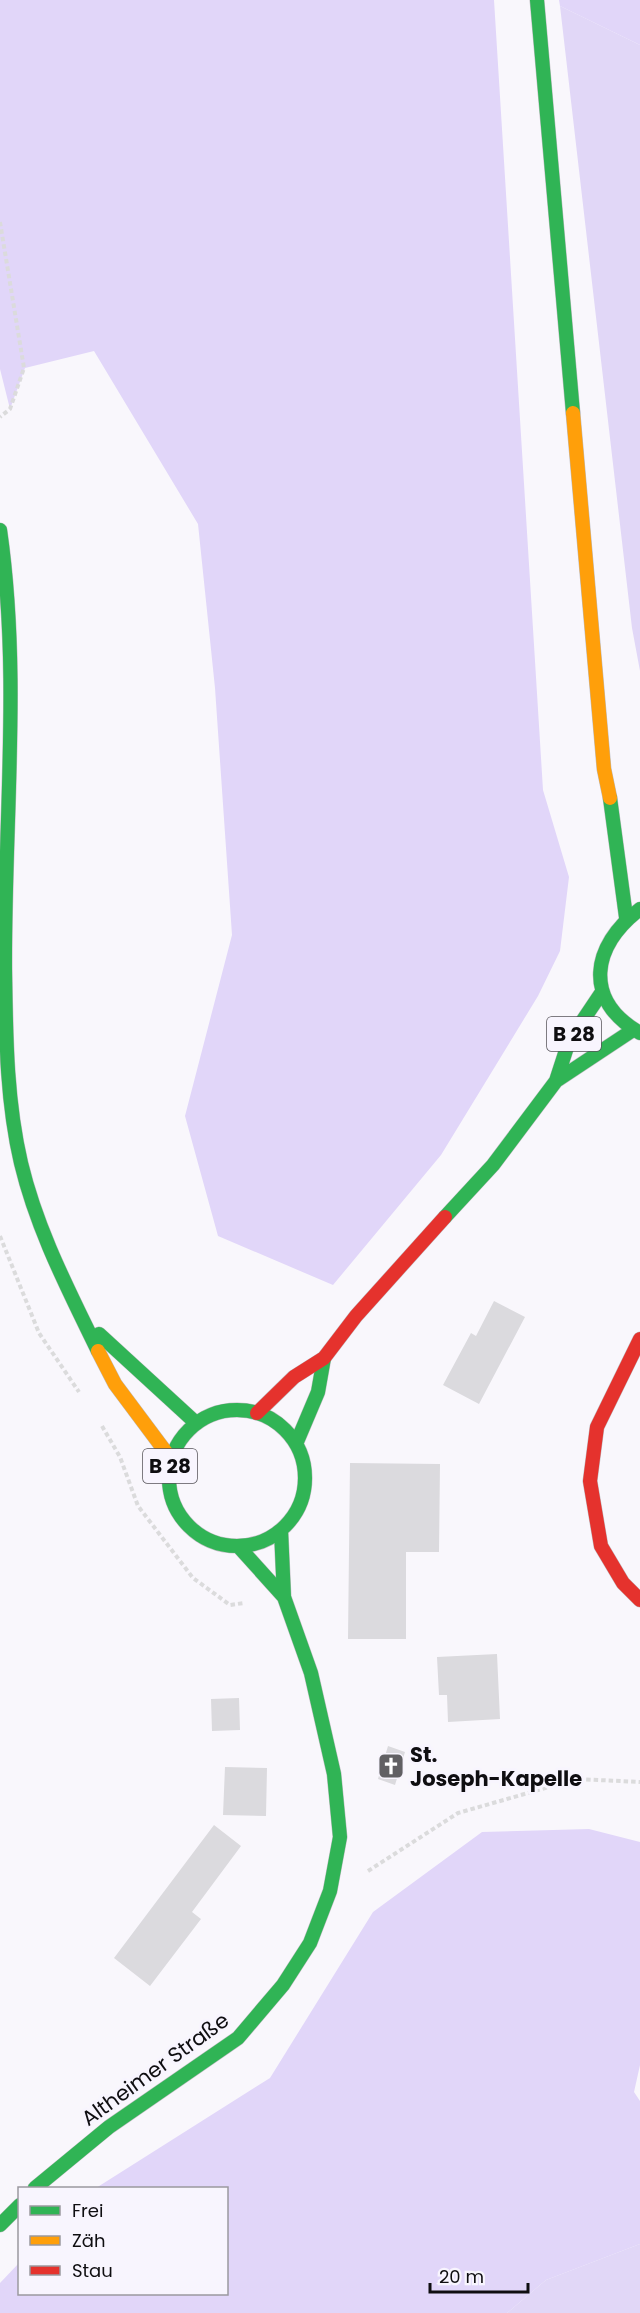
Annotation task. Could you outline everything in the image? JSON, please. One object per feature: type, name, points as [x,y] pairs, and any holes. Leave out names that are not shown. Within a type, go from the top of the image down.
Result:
[{"type":"main road","points":[[537,0],[604,769],[613,809],[626,917]]},
{"type":"main road","name":"B 28","points":[[0,530],[5,565],[12,672],[6,900],[6,1054],[21,1162],[49,1252],[116,1384],[171,1459]]},
{"type":"main road","points":[[613,809],[629,836]]},
{"type":"main road","points":[[636,1032],[614,1014],[602,992],[599,971],[602,951],[612,932],[626,917],[640,909]]},
{"type":"main road","name":"B 28","points":[[257,1413],[294,1377],[324,1358],[356,1316],[493,1166],[556,1081],[569,1041],[602,992]]},
{"type":"main road","name":"B 28","points":[[556,1081],[636,1032]]},
{"type":"main road","name":"B 28","points":[[87,1323],[196,1423]]},
{"type":"main road","points":[[640,1339],[597,1427],[590,1481],[601,1546],[623,1583],[640,1600]]},
{"type":"main road","name":"B 28","points":[[296,1444],[318,1392],[324,1358]]},
{"type":"main road","name":"B 28","points":[[236,1409],[257,1413],[280,1425],[296,1444],[304,1466],[304,1490],[296,1512],[281,1530],[261,1542],[239,1547],[218,1544],[199,1535],[183,1520],[172,1501],[168,1480],[171,1459],[181,1439],[196,1423],[215,1413],[236,1409]]},
{"type":"main road","name":"Altheimer Straße","points":[[36,2187],[50,2173],[109,2127],[238,2038],[284,1985],[310,1943],[330,1891],[340,1837],[334,1774],[311,1672],[284,1597],[281,1530]]},
{"type":"main road","name":"Altheimer Straße","points":[[239,1547],[284,1597]]},
{"type":"main road","points":[[0,2225],[18,2207]]},
{"type":"path","points":[[0,222],[24,368],[10,410],[0,417]]},
{"type":"path","points":[[0,1236],[39,1332],[86,1402]]},
{"type":"path","points":[[99,1422],[120,1457],[138,1506],[194,1578],[230,1605]]},
{"type":"path","points":[[366,1872],[458,1813],[577,1779],[640,1782]]},
{"type":"shaded area","points":[[0,0],[494,0],[543,790],[569,877],[560,951],[538,996],[441,1155],[333,1285],[218,1236],[185,1116],[232,935],[215,688],[198,524],[94,351],[25,368],[10,409],[0,369]]},
{"type":"shaded area","points":[[559,0],[640,0],[640,45],[560,6]]},
{"type":"shaded area","points":[[560,6],[640,45],[640,671],[632,628]]},
{"type":"shaded area","points":[[589,1829],[640,1842],[640,2065],[634,2092],[640,2101],[640,2244],[546,2280],[507,2313],[0,2313],[0,2283],[18,2264],[18,2295],[228,2295],[228,2187],[98,2187],[270,2078],[373,1912],[482,1832]]},
{"type":"shaded area","points":[[640,2244],[640,2313],[507,2313],[546,2280]]},
{"type":"building","points":[[494,1301],[525,1317],[479,1404],[443,1385],[471,1333],[476,1336]]},
{"type":"building","points":[[350,1463],[440,1464],[439,1552],[406,1552],[406,1639],[348,1639]]},
{"type":"building","points":[[497,1654],[500,1719],[448,1722],[447,1695],[439,1695],[437,1657]]},
{"type":"building","points":[[239,1698],[240,1730],[212,1731],[211,1699]]},
{"type":"building","name":"St. Joseph-Kapelle","points":[[388,1746],[405,1752],[395,1785],[378,1779]]},
{"type":"building","points":[[225,1767],[267,1768],[266,1816],[223,1815]]},
{"type":"building","points":[[214,1825],[241,1846],[192,1912],[201,1919],[150,1986],[114,1958]]},
{"type":"traffic: fast","points":[[537,0],[573,413]]},
{"type":"traffic: fast","points":[[0,530],[10,640],[11,694],[5,969],[12,1115],[21,1163],[44,1236],[98,1351]]},
{"type":"traffic: fast","points":[[610,798],[626,917]]},
{"type":"traffic: fast","points":[[640,909],[611,939],[603,956],[600,972],[602,989],[609,1005],[622,1020],[640,1033]]},
{"type":"traffic: fast","points":[[556,1081],[569,1041],[602,992]]},
{"type":"traffic: fast","points":[[445,1217],[493,1165],[556,1081],[633,1030]]},
{"type":"traffic: fast","points":[[99,1334],[196,1423]]},
{"type":"traffic: fast","points":[[296,1444],[318,1392],[324,1358]]},
{"type":"traffic: fast","points":[[237,1410],[263,1415],[285,1430],[300,1452],[305,1478],[300,1504],[285,1526],[263,1541],[237,1546],[211,1541],[189,1526],[174,1504],[169,1478],[174,1452],[189,1430],[211,1415],[237,1410]]},
{"type":"traffic: fast","points":[[36,2187],[109,2127],[238,2038],[283,1985],[310,1943],[330,1891],[340,1837],[334,1774],[311,1673],[284,1597],[281,1530]]},
{"type":"traffic: fast","points":[[239,1547],[284,1597]]},
{"type":"traffic: fast","points":[[0,2225],[18,2207]]},
{"type":"traffic: slow","points":[[573,413],[604,769],[610,798]]},
{"type":"traffic: slow","points":[[98,1351],[115,1384],[171,1459]]},
{"type":"traffic: jam","points":[[257,1413],[294,1377],[324,1358],[356,1316],[445,1217]]},
{"type":"traffic: jam","points":[[640,1339],[597,1427],[590,1481],[601,1546],[623,1583],[640,1600]]},
{"type":"place","name":"St. Joseph-Kapelle","points":[[391,1766]]}]
